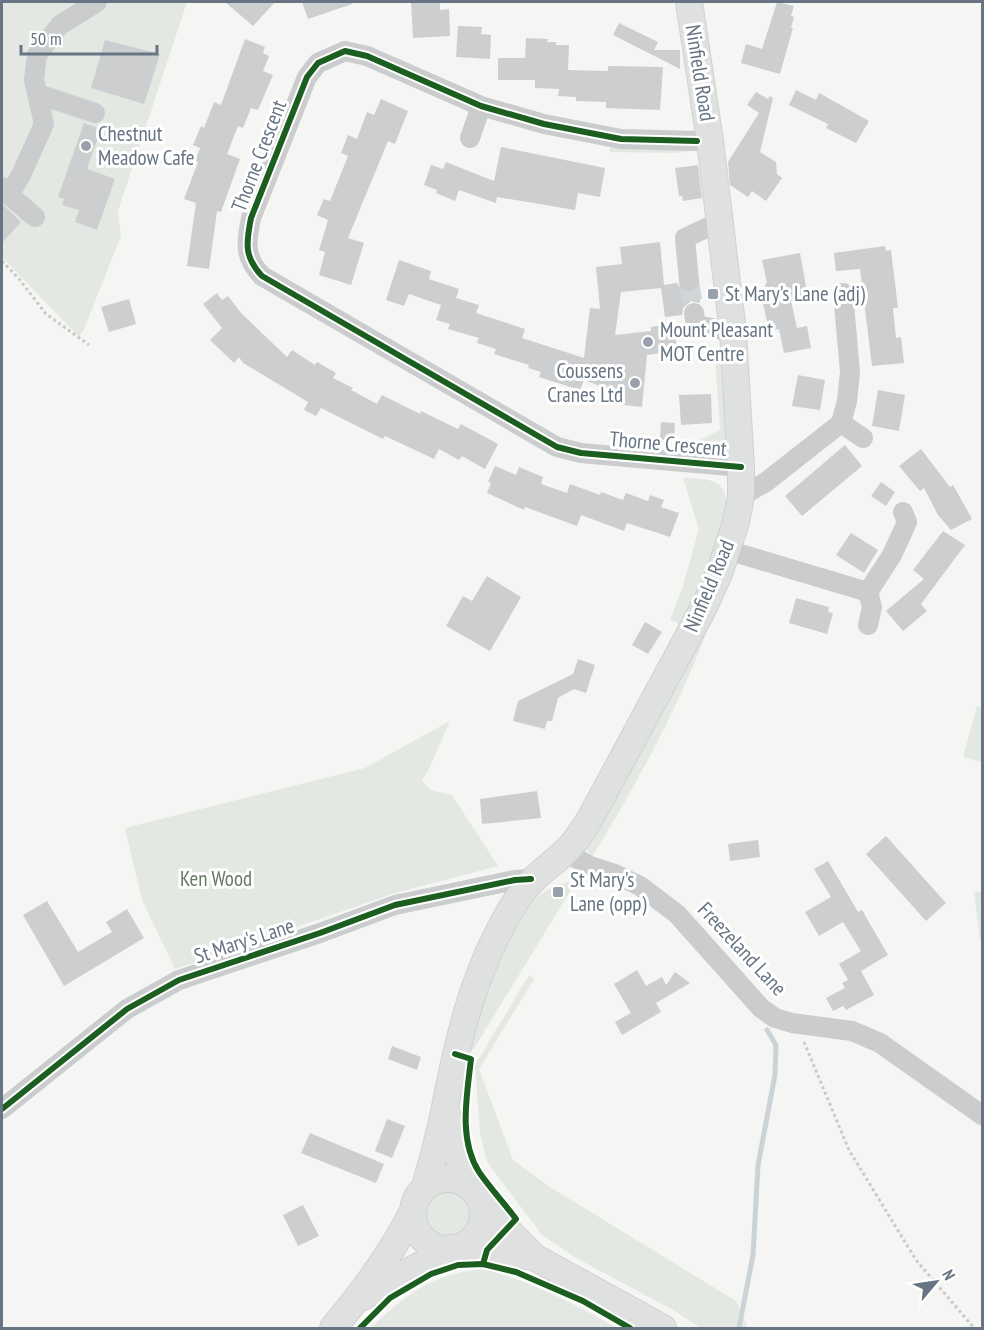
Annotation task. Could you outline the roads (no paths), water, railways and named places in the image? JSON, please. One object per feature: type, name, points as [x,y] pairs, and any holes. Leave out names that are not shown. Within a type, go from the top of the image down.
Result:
[{"type":"main road","name":"Ninfield Road","points":[[425,1187],[445,1108],[464,1017],[478,977],[502,925],[531,879],[565,852],[591,817],[705,605],[736,522],[741,496],[741,467],[733,332],[721,221],[689,2]]},
{"type":"main road","name":"Ninfield Road","points":[[445,1108],[455,1149],[475,1195]]},
{"type":"main road","points":[[333,1329],[397,1243],[413,1211],[415,1201],[425,1187],[441,1179],[450,1179],[475,1195],[534,1257],[663,1329]]},
{"type":"main road","points":[[355,1301],[470,1241],[476,1233],[482,1214],[475,1195]]},
{"type":"main road","points":[[413,1211],[414,1221],[423,1238],[431,1245],[534,1257]]},
{"type":"street","points":[[34,217],[5,191],[21,175],[44,124],[34,80],[37,55],[60,25],[97,2]]},
{"type":"street","name":"Thorne Crescent","points":[[697,141],[621,139],[544,124],[481,106],[367,56],[345,51],[318,63],[307,76],[251,218],[248,254],[252,266],[262,276],[557,447],[581,453],[741,467]]},
{"type":"street","points":[[38,94],[95,113]]},
{"type":"street","points":[[470,138],[481,106]]},
{"type":"street","points":[[689,281],[686,238],[721,221]]},
{"type":"street","points":[[741,496],[766,483],[841,423],[848,401],[850,372],[843,293]]},
{"type":"street","points":[[694,313],[696,325],[733,332]]},
{"type":"street","points":[[841,423],[863,438]]},
{"type":"street","points":[[868,625],[872,607],[868,592],[892,555],[907,522],[903,512]]},
{"type":"street","points":[[727,550],[868,592]]},
{"type":"street","name":"Freezeland Lane","points":[[565,852],[590,866],[615,874],[649,893],[677,914],[761,1008],[775,1018],[792,1023],[852,1031],[880,1043],[982,1116]]},
{"type":"street","name":"St Mary's Lane","points":[[2,1109],[127,1009],[179,980],[320,933],[395,905],[515,880],[531,879]]},
{"type":"waterway","points":[[739,1328],[753,1255],[758,1165],[775,1075],[776,1045],[767,1030]]},
{"type":"tunnel","points":[[689,281],[694,313]]},
{"type":"place","name":"Chestnut Meadow Cafe","points":[[86,146]]},
{"type":"place","name":"St Mary's Lane (adj)","points":[[713,294]]},
{"type":"place","name":"Mount Pleasant MOT Centre","points":[[648,342]]},
{"type":"place","name":"Coussens Cranes Ltd","points":[[635,383]]},
{"type":"place","name":"St Mary's Lane (opp)","points":[[558,892]]},
{"type":"park label","name":"Ken Wood","points":[[216,879]]}]
